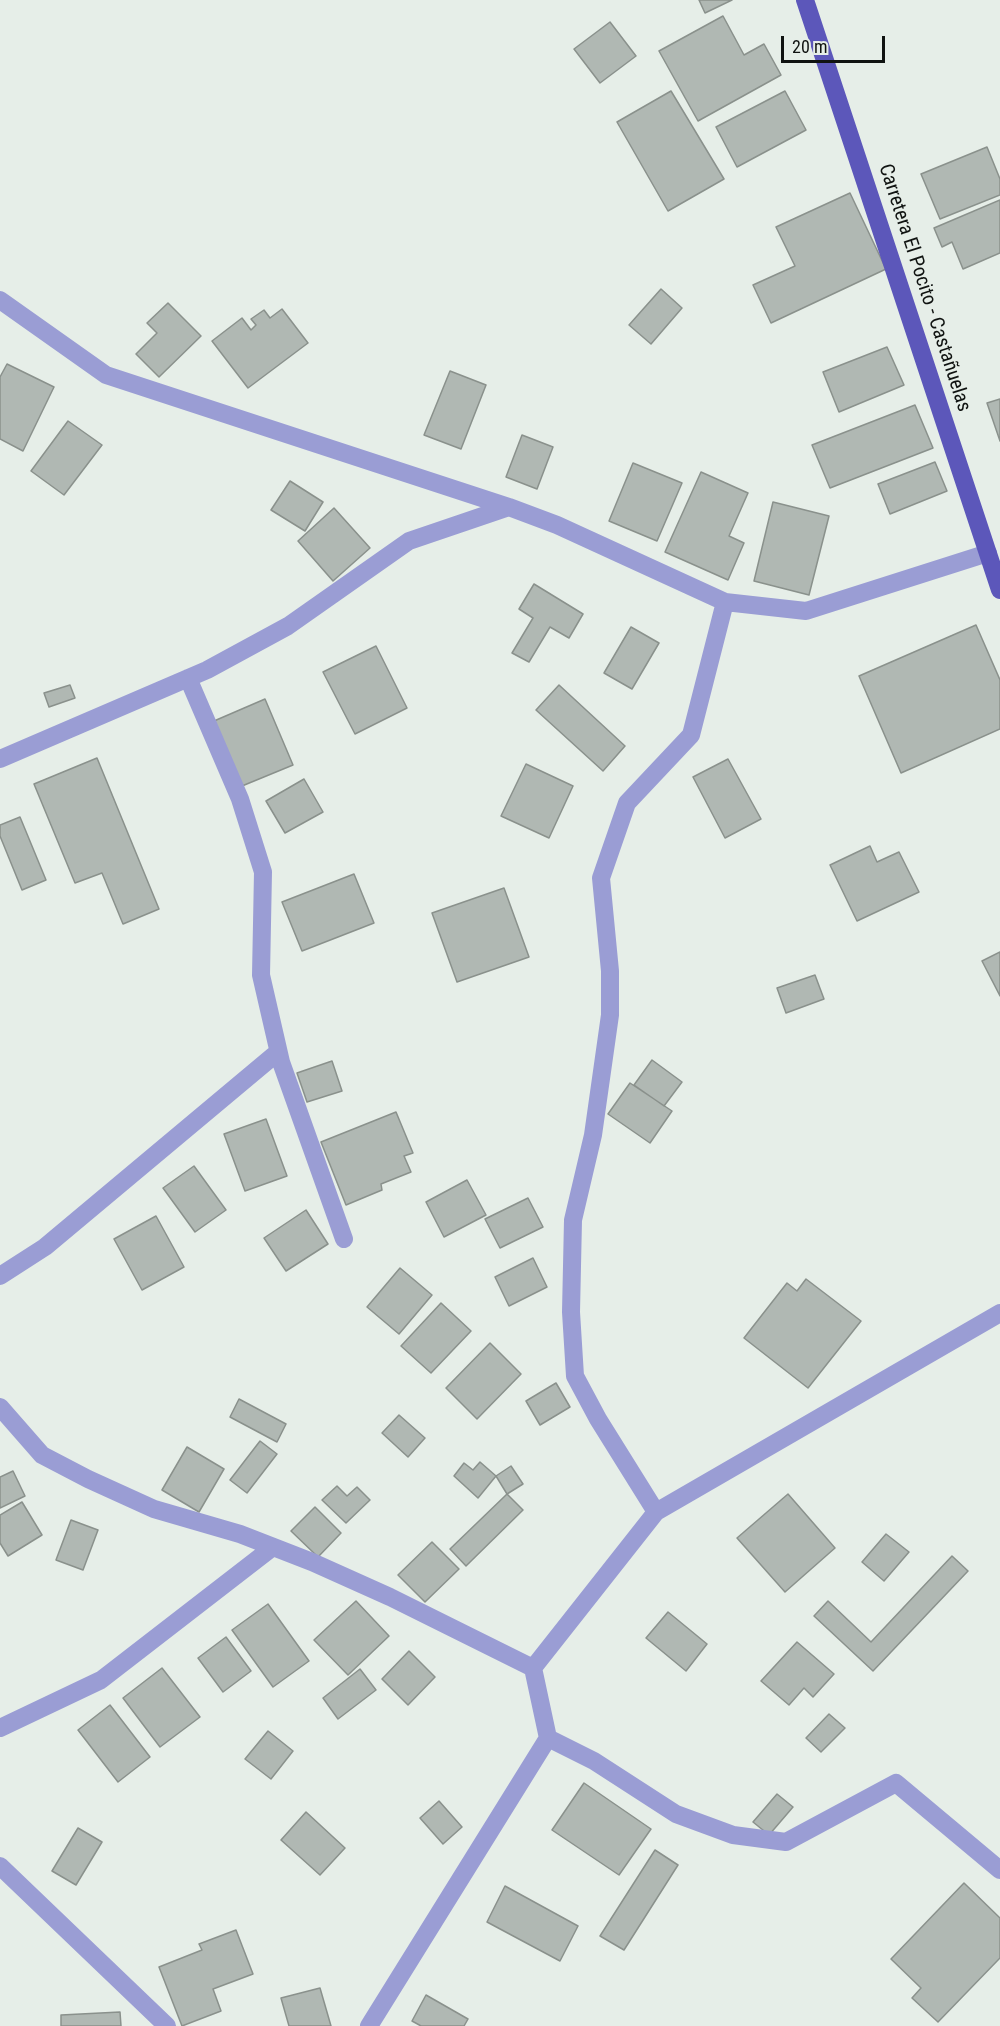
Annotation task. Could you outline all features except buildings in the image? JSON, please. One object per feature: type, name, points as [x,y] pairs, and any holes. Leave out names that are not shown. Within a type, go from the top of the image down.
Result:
[{"type":"main road","name":"Carretera El Pocito - Castañuelas","points":[[805,0],[1000,590]]},
{"type":"street","points":[[0,300],[106,375],[509,507],[557,525],[725,602],[806,611],[988,553]]},
{"type":"street","points":[[0,759],[207,670],[288,626],[409,540],[509,507]]},
{"type":"street","points":[[656,1512],[598,1419],[575,1376],[571,1312],[573,1220],[593,1135],[610,1015],[610,970],[601,878],[627,803],[691,735],[725,602]]},
{"type":"street","points":[[188,678],[240,799],[263,872],[261,975],[278,1052],[344,1239]]},
{"type":"street","points":[[0,1276],[45,1247],[278,1052]]},
{"type":"street","points":[[533,1668],[656,1512],[1000,1313]]},
{"type":"street","points":[[0,1407],[42,1455],[88,1479],[154,1509],[240,1534],[312,1562],[533,1668]]},
{"type":"street","points":[[0,1728],[101,1680],[273,1547]]},
{"type":"street","points":[[369,2026],[548,1738],[533,1668]]},
{"type":"street","points":[[548,1738],[594,1761],[676,1815],[733,1835],[786,1842],[896,1783],[1000,1870]]},
{"type":"street","points":[[0,1866],[167,2026]]}]
